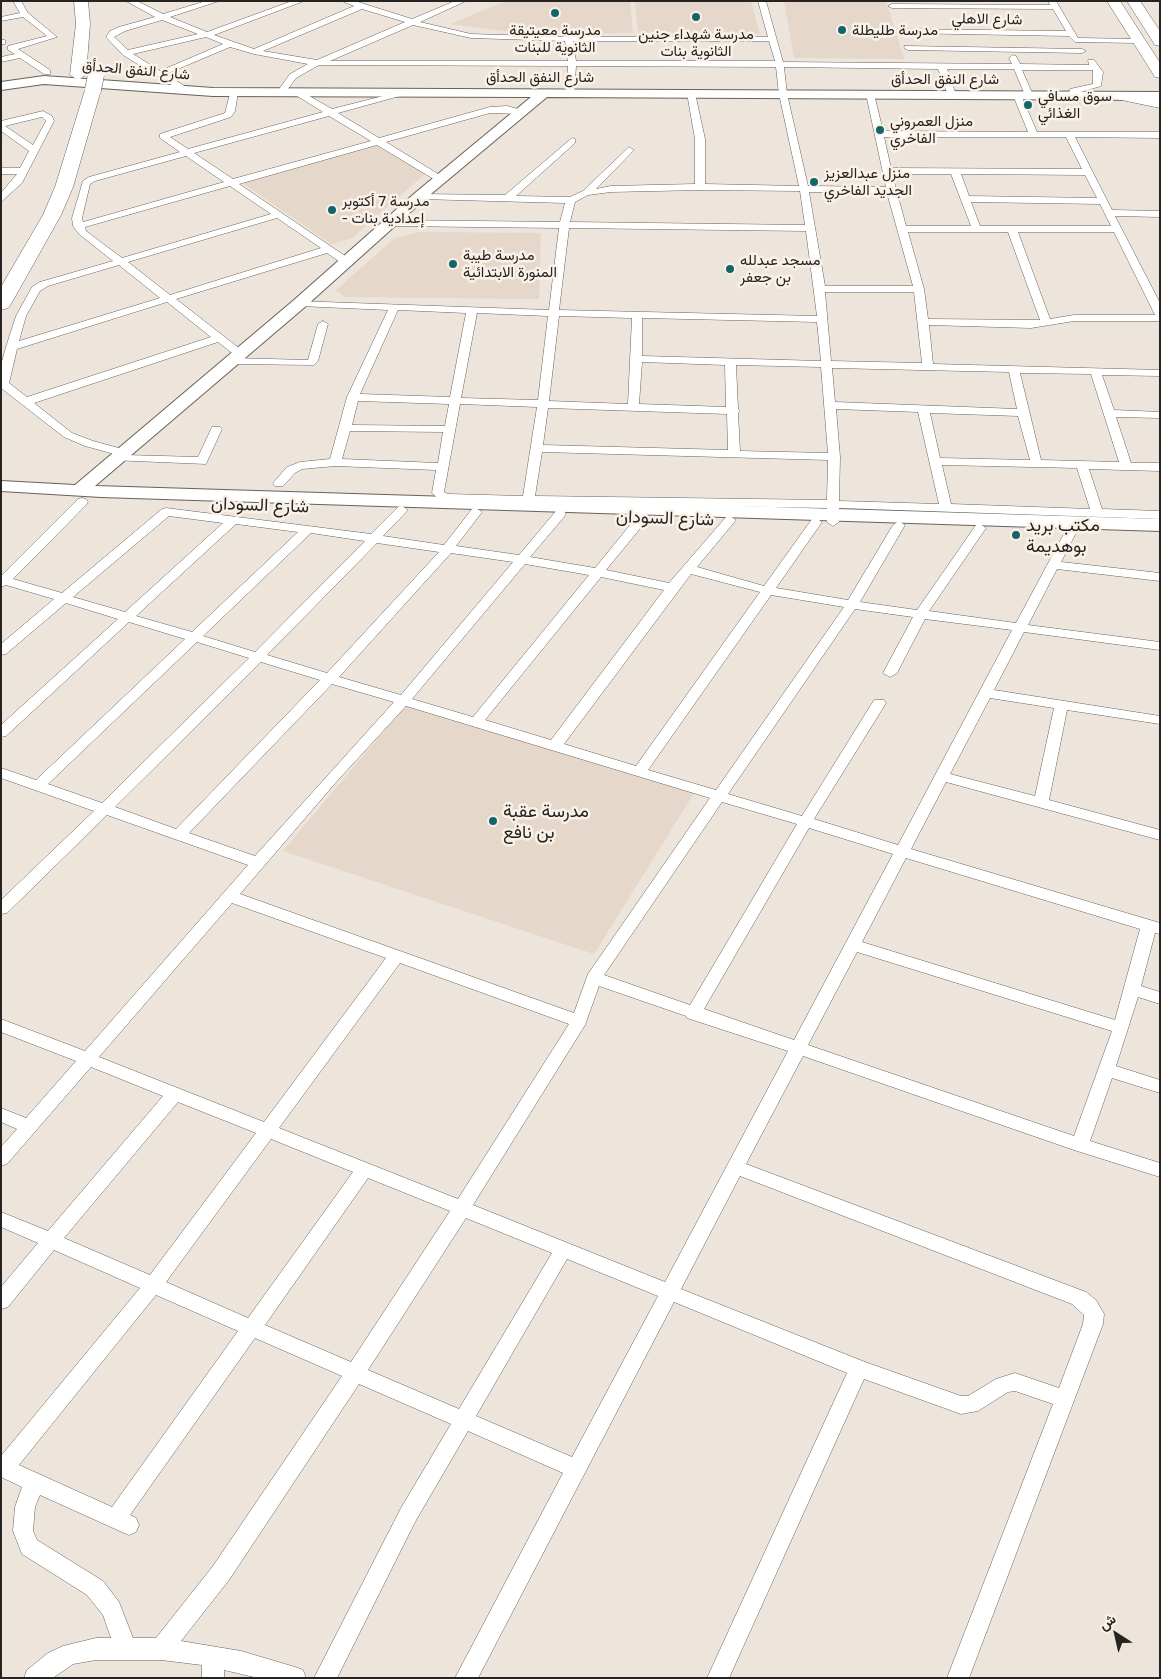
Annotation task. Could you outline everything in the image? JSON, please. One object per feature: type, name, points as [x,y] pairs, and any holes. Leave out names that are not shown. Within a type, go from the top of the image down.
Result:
[{"type":"highway","points":[[52,169],[89,72],[82,24],[81,1]]},
{"type":"highway","points":[[1,304],[52,214],[64,187],[89,72],[95,1]]},
{"type":"highway","points":[[13,249],[39,205],[46,187]]},
{"type":"main road","points":[[1113,1],[1160,74]]},
{"type":"main road","points":[[1133,1],[1160,42]]},
{"type":"main road","name":"شارع النفق الحدأق","points":[[2,84],[31,80],[64,80],[186,91],[234,92],[1160,95]]},
{"type":"main road","points":[[1126,95],[1147,90],[1160,82]]},
{"type":"main road","points":[[1,499],[81,497],[119,455],[300,303],[392,223],[420,196],[544,93]]},
{"type":"main road","points":[[1126,95],[1160,104]]},
{"type":"main road","points":[[1,486],[81,497]]},
{"type":"main road","name":"شارع السودان","points":[[278,495],[402,510],[730,520],[829,515],[899,525],[1160,535]]},
{"type":"main road","name":"شارع السودان","points":[[81,497],[172,498],[278,495],[528,501],[829,515],[1160,525]]},
{"type":"street","points":[[11,48],[52,38],[25,14],[17,1]]},
{"type":"street","points":[[130,1],[162,17],[254,52],[319,63],[941,65],[1097,68]]},
{"type":"street","points":[[186,91],[126,53],[112,40],[111,34],[215,1]]},
{"type":"street","points":[[126,53],[206,35],[300,1]]},
{"type":"street","points":[[346,1],[450,33],[471,36],[569,39],[774,39]]},
{"type":"street","points":[[440,1],[458,3]]},
{"type":"street","points":[[639,772],[736,632],[829,515],[834,458],[820,289],[804,188],[783,94],[780,64],[762,1]]},
{"type":"street","points":[[281,92],[299,72],[458,3]]},
{"type":"street","points":[[913,65],[896,15],[1054,4],[1082,51],[1099,72],[1097,86],[1073,91],[1076,95]]},
{"type":"street","points":[[254,52],[361,6]]},
{"type":"street","points":[[1,20],[25,14]]},
{"type":"street","name":"شارع الاهلي","points":[[896,15],[1073,37],[1138,41]]},
{"type":"street","points":[[569,39],[572,63],[570,93]]},
{"type":"street","points":[[1,42],[47,72]]},
{"type":"street","points":[[159,74],[230,44]]},
{"type":"street","points":[[908,48],[1082,51]]},
{"type":"street","points":[[1010,50],[1034,136]]},
{"type":"street","points":[[1,60],[21,55]]},
{"type":"street","points":[[941,65],[952,95]]},
{"type":"street","points":[[234,92],[231,111],[228,115],[163,136],[347,262]]},
{"type":"street","points":[[297,92],[440,179]]},
{"type":"street","points":[[323,324],[314,361],[310,363],[236,357],[219,338],[91,240],[78,226],[78,210],[88,181],[404,92]]},
{"type":"street","points":[[691,93],[700,139],[700,187]]},
{"type":"street","points":[[870,94],[891,190],[919,289],[928,367]]},
{"type":"street","points":[[78,226],[376,140],[490,110],[507,109],[521,111]]},
{"type":"street","points":[[1,125],[32,115],[47,115],[50,122],[12,190],[1,199]]},
{"type":"street","points":[[1,125],[34,150]]},
{"type":"street","points":[[878,134],[1160,135]]},
{"type":"street","points":[[1070,136],[1115,229],[1155,295],[1160,314]]},
{"type":"street","points":[[507,199],[572,140]]},
{"type":"street","points":[[586,193],[629,150]]},
{"type":"street","points":[[1,171],[23,171]]},
{"type":"street","points":[[887,171],[1086,172]]},
{"type":"street","points":[[955,171],[977,230]]},
{"type":"street","points":[[420,196],[571,200],[586,193],[611,189],[700,187],[891,190]]},
{"type":"street","points":[[965,199],[1101,201]]},
{"type":"street","points":[[472,309],[438,493],[445,498],[528,501],[543,405],[564,226],[571,200]]},
{"type":"street","points":[[1108,214],[1160,214]]},
{"type":"street","points":[[216,428],[202,462],[119,455],[68,435],[3,384],[2,378],[21,316],[39,287],[278,216]]},
{"type":"street","points":[[392,223],[809,228]]},
{"type":"street","points":[[903,229],[1115,229]]},
{"type":"street","points":[[1012,230],[1046,323]]},
{"type":"street","points":[[11,348],[329,250]]},
{"type":"street","points":[[820,289],[919,289]]},
{"type":"street","points":[[300,303],[555,313],[822,319]]},
{"type":"street","points":[[335,462],[352,397],[396,306]]},
{"type":"street","points":[[633,408],[637,359],[637,314]]},
{"type":"street","points":[[923,322],[1046,323],[1074,318],[1160,318]]},
{"type":"street","points":[[24,402],[219,338]]},
{"type":"street","points":[[637,359],[1160,373]]},
{"type":"street","points":[[730,362],[734,411],[734,454]]},
{"type":"street","points":[[1014,370],[1036,462]]},
{"type":"street","points":[[1096,372],[1126,466]]},
{"type":"street","points":[[352,397],[734,411]]},
{"type":"street","points":[[830,405],[1023,413]]},
{"type":"street","points":[[924,409],[946,508]]},
{"type":"street","points":[[1110,413],[1160,415]]},
{"type":"street","points":[[345,428],[449,429]]},
{"type":"street","points":[[536,448],[834,458]]},
{"type":"street","points":[[936,461],[1036,462],[1160,467]]},
{"type":"street","points":[[278,495],[291,470],[300,466],[335,462],[442,467]]},
{"type":"street","points":[[1082,464],[1097,513]]},
{"type":"street","points":[[81,497],[3,582],[193,636],[1154,928],[1131,989],[1108,1070],[1080,1145]]},
{"type":"street","points":[[829,515],[946,508],[1160,515]]},
{"type":"street","points":[[1,909],[192,724],[402,510]]},
{"type":"street","points":[[1,652],[166,512],[308,529],[374,540],[524,560],[597,572],[672,588]]},
{"type":"street","points":[[179,834],[330,678],[447,550],[476,512]]},
{"type":"street","points":[[1,1159],[332,778],[404,700],[524,560],[560,514]]},
{"type":"street","points":[[475,723],[643,517]]},
{"type":"street","points":[[1,733],[232,520]]},
{"type":"street","points":[[554,747],[672,588],[730,520]]},
{"type":"street","points":[[161,1649],[221,1573],[355,1373],[462,1208],[579,1021],[594,978],[852,605],[899,525]]},
{"type":"street","points":[[890,673],[921,614],[980,528]]},
{"type":"street","points":[[38,786],[193,636],[308,529]]},
{"type":"street","points":[[466,1678],[797,1049],[987,693],[1020,627],[1055,565],[1071,531]]},
{"type":"street","points":[[1055,565],[1160,577]]},
{"type":"street","points":[[689,569],[769,591],[852,605],[1160,646]]},
{"type":"street","points":[[987,693],[1160,720]]},
{"type":"street","points":[[693,1014],[805,821],[879,703]]},
{"type":"street","points":[[1041,803],[1061,705]]},
{"type":"street","points":[[1,773],[259,863]]},
{"type":"street","points":[[942,776],[1160,835]]},
{"type":"street","points":[[229,896],[579,1021]]},
{"type":"street","points":[[854,945],[1121,1028]]},
{"type":"street","points":[[366,1169],[251,1329],[123,1522],[3,1468],[152,1284],[268,1131],[396,956]]},
{"type":"street","points":[[594,978],[693,1014],[1080,1145],[1160,1170]]},
{"type":"street","points":[[1131,989],[1160,998]]},
{"type":"street","points":[[1,1025],[366,1169],[858,1369],[961,1405],[971,1405],[1002,1385],[1015,1382],[1064,1399]]},
{"type":"street","points":[[1108,1070],[1160,1087]]},
{"type":"street","points":[[1,1301],[175,1093]]},
{"type":"street","points":[[1,1115],[29,1126]]},
{"type":"street","points":[[735,1167],[1079,1298],[1089,1306],[1094,1314],[1093,1324],[958,1678]]},
{"type":"street","points":[[1,1219],[576,1469]]},
{"type":"street","points":[[325,1678],[408,1515],[462,1419],[563,1250]]},
{"type":"street","points":[[718,1678],[858,1369]]},
{"type":"street","points":[[34,1483],[25,1507],[23,1531],[29,1547],[95,1588],[111,1609],[126,1649]]},
{"type":"street","points":[[34,1678],[56,1661],[72,1654],[96,1648],[161,1649],[213,1656],[295,1678]]},
{"type":"street","points":[[213,1656],[213,1678]]},
{"type":"shaded area","name":"مدرسة معيتيقة الثانوية للبنات","points":[[506,1],[630,1],[633,33],[526,34],[450,24]]},
{"type":"shaded area","name":"مدرسة شهداء جنين الثانوية بنات","points":[[635,1],[751,1],[760,34],[638,33]]},
{"type":"shaded area","name":"مدرسة طليطلة","points":[[784,1],[886,1],[904,59],[794,58]]},
{"type":"shaded area","name":"مدرسة 7 أكتوبر - إعدادية بنات","points":[[373,144],[426,173],[352,238],[331,244],[241,182]]},
{"type":"shaded area","name":"مدرسة طيبة المنورة الابتدائية","points":[[419,232],[541,233],[539,299],[345,297],[336,290],[395,238]]},
{"type":"shaded area","name":"مدرسة عقبة بن نافع","points":[[406,705],[696,790],[594,954],[283,851]]},
{"type":"place","name":"مدرسة معيتيقة الثانوية للبنات","points":[[555,13]]},
{"type":"place","name":"مدرسة شهداء جنين الثانوية بنات","points":[[696,17]]},
{"type":"place","name":"مدرسة طليطلة","points":[[842,30]]},
{"type":"place","name":"سوق مسافي الغذائي","points":[[1028,105]]},
{"type":"place","name":"منزل العمروني الفاخري","points":[[880,130]]},
{"type":"place","name":"منزل عبدالعزيز الجديد الفاخري","points":[[814,182]]},
{"type":"place","name":"مدرسة 7 أكتوبر - إعدادية بنات","points":[[332,210]]},
{"type":"place","name":"مدرسة طيبة المنورة الابتدائية","points":[[453,264]]},
{"type":"place","name":"مسجد عبدلله بن جعفر","points":[[730,269]]},
{"type":"place","name":"مكتب بريد بوهديمة","points":[[1016,535]]},
{"type":"place","name":"مدرسة عقبة بن نافع","points":[[493,821]]}]
